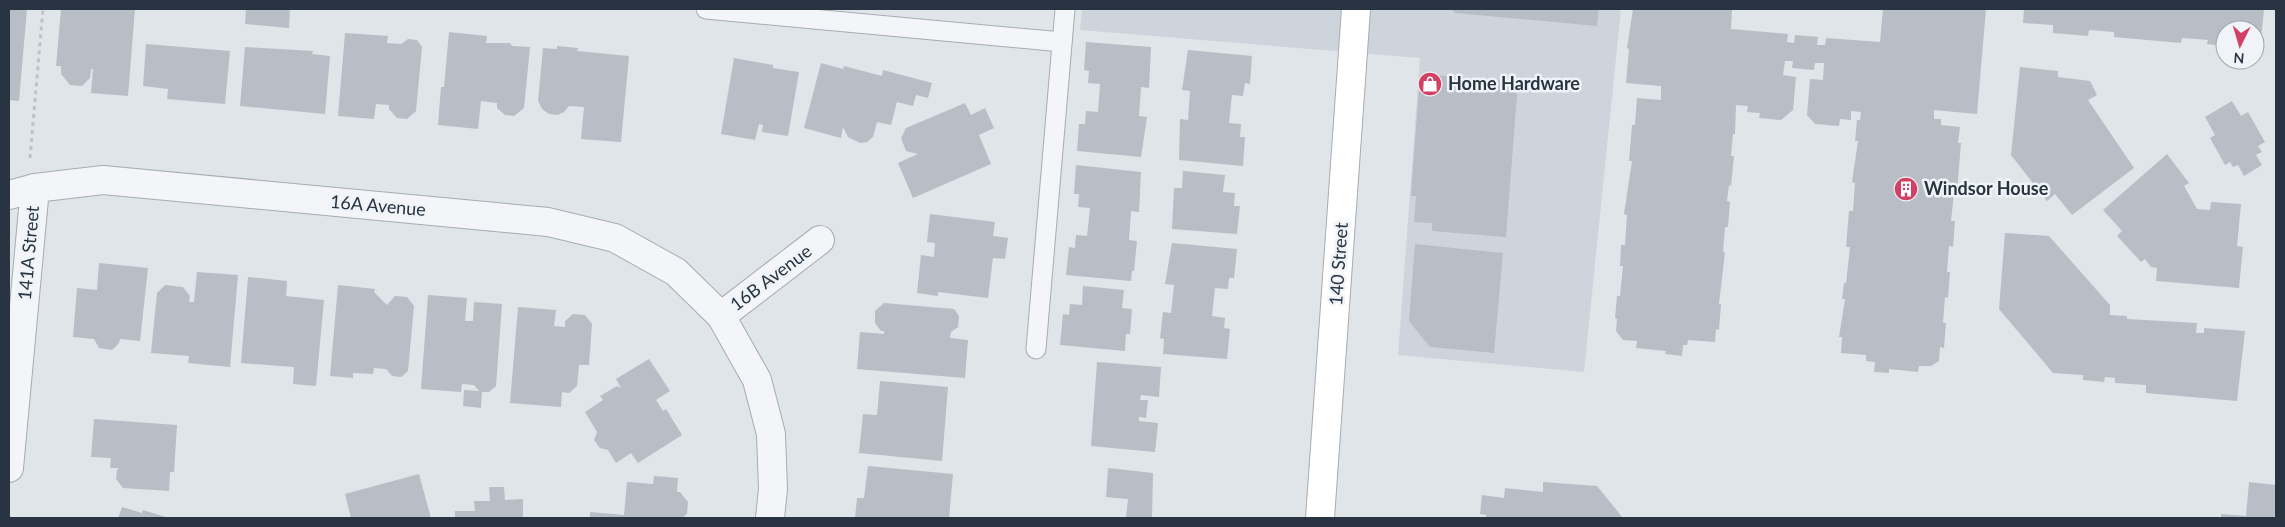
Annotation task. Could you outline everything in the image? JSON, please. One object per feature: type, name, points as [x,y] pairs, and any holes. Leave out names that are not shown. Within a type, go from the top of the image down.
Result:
[{"type":"main road","name":"140 Street","points":[[1320,518],[1356,9]]},
{"type":"street","name":"16A Avenue","points":[[9,195],[32,176],[103,180],[548,222],[615,238],[676,272],[721,316],[757,380],[771,434],[773,489],[770,518]]},
{"type":"street","name":"141A Street","points":[[9,468],[32,176]]},
{"type":"street","name":"16B Avenue","points":[[721,316],[820,240]]},
{"type":"lane","points":[[706,9],[1062,42]]},
{"type":"lane","points":[[1036,349],[1065,9]]},
{"type":"path","points":[[32,176],[43,9]]},
{"type":"shaded area","points":[[1082,9],[1621,9],[1584,372],[1398,355],[1420,58],[1080,30]]},
{"type":"building","points":[[9,9],[27,9],[19,101],[9,100]]},
{"type":"building","points":[[61,9],[135,9],[128,96],[91,93],[93,69],[91,69],[90,78],[82,86],[70,85],[61,74],[61,66],[56,66]]},
{"type":"building","points":[[246,9],[290,9],[289,28],[245,24]]},
{"type":"building","points":[[1451,9],[1599,9],[1597,26],[1455,13]]},
{"type":"building","name":"Windsor House","points":[[1633,9],[1732,9],[1731,29],[1788,34],[1787,42],[1794,43],[1795,35],[1818,37],[1817,45],[1825,45],[1826,38],[1880,42],[1883,9],[1986,9],[1977,114],[1934,110],[1934,119],[1941,119],[1941,125],[1960,127],[1958,143],[1961,143],[1957,193],[1954,193],[1951,221],[1955,221],[1953,247],[1949,246],[1947,272],[1950,272],[1948,298],[1945,297],[1943,323],[1946,323],[1944,348],[1940,347],[1939,361],[1931,366],[1919,366],[1918,372],[1889,369],[1889,373],[1874,372],[1875,362],[1866,361],[1866,355],[1841,353],[1842,337],[1839,337],[1845,299],[1842,299],[1844,283],[1846,283],[1850,247],[1846,247],[1849,211],[1853,211],[1855,183],[1852,182],[1858,141],[1855,141],[1857,120],[1860,120],[1861,112],[1851,111],[1851,120],[1840,119],[1839,126],[1815,124],[1807,115],[1810,79],[1823,80],[1824,63],[1815,63],[1814,70],[1792,68],[1793,61],[1785,61],[1783,75],[1796,77],[1793,110],[1781,120],[1759,118],[1760,113],[1747,112],[1748,106],[1736,105],[1735,134],[1733,134],[1731,156],[1734,156],[1731,186],[1729,185],[1727,201],[1730,202],[1728,227],[1725,227],[1723,252],[1725,252],[1719,304],[1721,304],[1719,330],[1716,329],[1715,342],[1688,340],[1687,345],[1683,345],[1682,356],[1665,354],[1666,351],[1636,348],[1637,341],[1623,340],[1616,331],[1617,319],[1615,318],[1617,296],[1620,296],[1623,266],[1620,266],[1621,245],[1625,245],[1627,215],[1624,214],[1632,161],[1629,161],[1632,125],[1635,125],[1637,98],[1661,100],[1661,86],[1626,83],[1629,49],[1627,48]]},
{"type":"building","points":[[2024,9],[2264,9],[2263,20],[2215,20],[2215,45],[2207,44],[2208,40],[2182,38],[2181,43],[2114,37],[2114,32],[2089,30],[2088,36],[2053,33],[2053,25],[2023,23]]},
{"type":"building","points":[[449,32],[487,36],[486,43],[510,43],[512,46],[530,47],[524,108],[514,116],[505,115],[497,108],[497,103],[481,101],[478,129],[438,125]]},
{"type":"building","points":[[345,33],[388,36],[387,43],[401,44],[408,39],[417,40],[422,47],[416,111],[407,119],[397,118],[389,109],[389,105],[376,104],[374,119],[338,116]]},
{"type":"building","points":[[1086,42],[1151,47],[1149,88],[1141,87],[1139,116],[1147,117],[1141,157],[1077,151],[1079,124],[1085,124],[1086,111],[1098,112],[1100,84],[1088,83],[1089,71],[1084,70]]},
{"type":"building","points":[[146,44],[230,51],[225,104],[167,99],[168,89],[143,86]]},
{"type":"building","points":[[557,46],[578,48],[577,51],[629,56],[621,142],[581,139],[584,107],[569,106],[564,112],[557,115],[549,114],[542,109],[538,101],[543,48],[557,49]]},
{"type":"building","points":[[245,47],[313,51],[312,54],[330,56],[325,114],[240,106]]},
{"type":"building","points":[[1188,50],[1252,56],[1250,84],[1245,83],[1243,96],[1232,95],[1229,123],[1241,124],[1240,137],[1245,137],[1243,166],[1179,160],[1180,119],[1188,120],[1190,91],[1182,90]]},
{"type":"building","points":[[734,58],[773,65],[773,68],[799,72],[788,136],[762,132],[763,125],[759,124],[755,140],[721,134]]},
{"type":"building","points":[[821,63],[843,69],[844,66],[882,76],[883,70],[932,83],[928,98],[916,95],[913,106],[897,102],[891,125],[877,122],[873,137],[867,142],[860,143],[848,137],[843,127],[841,138],[804,128]]},
{"type":"building","points":[[2020,67],[2058,71],[2058,77],[2090,81],[2097,95],[2088,100],[2134,168],[2072,215],[2055,194],[2047,201],[2011,155]]},
{"type":"building","points":[[1433,75],[1506,81],[1517,95],[1506,237],[1432,231],[1432,223],[1414,222],[1416,196],[1411,196],[1419,87]]},
{"type":"building","points":[[2232,101],[2241,116],[2248,112],[2265,142],[2258,146],[2262,152],[2256,155],[2262,165],[2244,176],[2238,165],[2233,167],[2230,162],[2225,165],[2210,138],[2215,135],[2205,117]]},
{"type":"building","points":[[965,103],[971,115],[985,108],[994,128],[979,135],[991,164],[913,198],[898,163],[918,154],[906,151],[901,138],[906,128]]},
{"type":"building","points":[[2167,154],[2189,183],[2184,186],[2197,209],[2210,210],[2211,202],[2241,204],[2237,246],[2243,247],[2239,288],[2156,281],[2157,268],[2151,267],[2145,259],[2141,262],[2117,236],[2122,231],[2103,210]]},
{"type":"building","points":[[1076,165],[1141,172],[1139,212],[1131,211],[1129,240],[1137,241],[1131,281],[1066,275],[1069,247],[1075,248],[1076,235],[1087,236],[1090,208],[1078,207],[1079,194],[1074,194]]},
{"type":"building","points":[[1183,171],[1225,175],[1223,192],[1235,193],[1234,206],[1240,206],[1237,234],[1172,229],[1174,188],[1182,188]]},
{"type":"building","points":[[930,214],[995,222],[993,236],[1008,238],[1005,259],[993,258],[988,298],[938,292],[938,296],[917,293],[921,255],[934,257],[935,243],[927,242]]},
{"type":"building","points":[[2005,233],[2049,236],[2110,305],[2110,315],[2127,316],[2127,319],[2197,323],[2196,333],[2204,333],[2204,328],[2245,331],[2237,401],[2146,393],[2146,385],[2115,383],[2115,378],[2105,377],[2104,382],[2083,380],[2083,375],[2053,373],[1999,309]]},
{"type":"building","points":[[1172,243],[1237,249],[1234,278],[1229,278],[1228,289],[1215,288],[1212,316],[1225,318],[1224,328],[1230,329],[1227,359],[1163,354],[1164,339],[1160,338],[1163,312],[1171,313],[1174,285],[1165,284]]},
{"type":"building","points":[[1415,244],[1503,253],[1494,353],[1430,347],[1409,321]]},
{"type":"building","points":[[99,263],[148,268],[140,341],[120,339],[119,343],[112,350],[99,348],[94,339],[73,337],[77,288],[97,290]]},
{"type":"building","points":[[197,272],[238,275],[230,367],[188,363],[189,356],[151,353],[157,293],[165,285],[183,287],[190,296],[189,302],[194,302]]},
{"type":"building","points":[[248,277],[287,281],[286,296],[324,300],[316,386],[293,384],[294,367],[241,363]]},
{"type":"building","points":[[338,285],[375,289],[374,292],[387,305],[395,296],[407,297],[414,306],[408,371],[401,377],[392,376],[386,369],[374,368],[373,374],[353,373],[353,378],[330,376]]},
{"type":"building","points":[[1083,286],[1124,290],[1122,308],[1132,309],[1130,334],[1126,334],[1125,351],[1060,345],[1063,314],[1069,315],[1070,304],[1082,305]]},
{"type":"building","points":[[428,295],[467,298],[465,321],[473,321],[474,302],[502,304],[496,386],[489,392],[482,392],[481,408],[463,406],[464,390],[479,391],[474,385],[462,384],[461,392],[421,389]]},
{"type":"building","points":[[884,303],[954,309],[959,316],[958,327],[951,332],[950,338],[968,340],[965,378],[857,369],[860,332],[884,334],[884,331],[881,331],[875,323],[875,311]]},
{"type":"building","points":[[518,307],[556,310],[554,326],[565,327],[565,321],[573,314],[585,315],[592,324],[589,365],[579,365],[577,386],[569,393],[562,392],[561,407],[510,403]]},
{"type":"building","points":[[649,359],[670,391],[656,400],[663,411],[666,409],[682,435],[638,463],[631,453],[616,463],[608,450],[600,448],[594,440],[597,432],[585,412],[603,400],[600,396],[617,386],[621,388],[616,379]]},
{"type":"building","points":[[1097,362],[1161,367],[1159,397],[1141,395],[1140,400],[1148,400],[1146,418],[1139,417],[1139,421],[1158,423],[1155,452],[1091,446]]},
{"type":"building","points":[[880,381],[948,387],[942,461],[859,453],[863,414],[877,415]]},
{"type":"building","points":[[94,419],[177,425],[174,472],[170,472],[169,491],[123,488],[116,479],[119,468],[110,468],[111,458],[91,457]]},
{"type":"building","points":[[868,466],[953,474],[949,518],[855,518],[857,498],[864,498]]},
{"type":"building","points":[[1108,468],[1153,473],[1152,518],[1126,518],[1128,499],[1106,497]]},
{"type":"building","points":[[419,474],[431,518],[351,518],[345,494]]},
{"type":"building","points":[[654,476],[678,478],[677,492],[680,492],[688,502],[687,514],[682,518],[590,518],[590,512],[624,515],[627,482],[653,484]]},
{"type":"building","points":[[1543,482],[1597,486],[1623,518],[1486,518],[1486,515],[1480,514],[1482,495],[1504,498],[1505,488],[1543,492]]},
{"type":"building","points":[[2249,482],[2276,485],[2276,518],[2221,518],[2221,514],[2246,516]]},
{"type":"building","points":[[489,487],[504,487],[505,500],[523,499],[523,518],[455,518],[455,511],[475,511],[474,501],[490,501]]},
{"type":"building","points":[[122,507],[142,513],[143,510],[169,518],[118,518]]},
{"type":"place","name":"Home Hardware","points":[[1430,84]]},
{"type":"place","name":"Windsor House","points":[[1906,189]]}]
